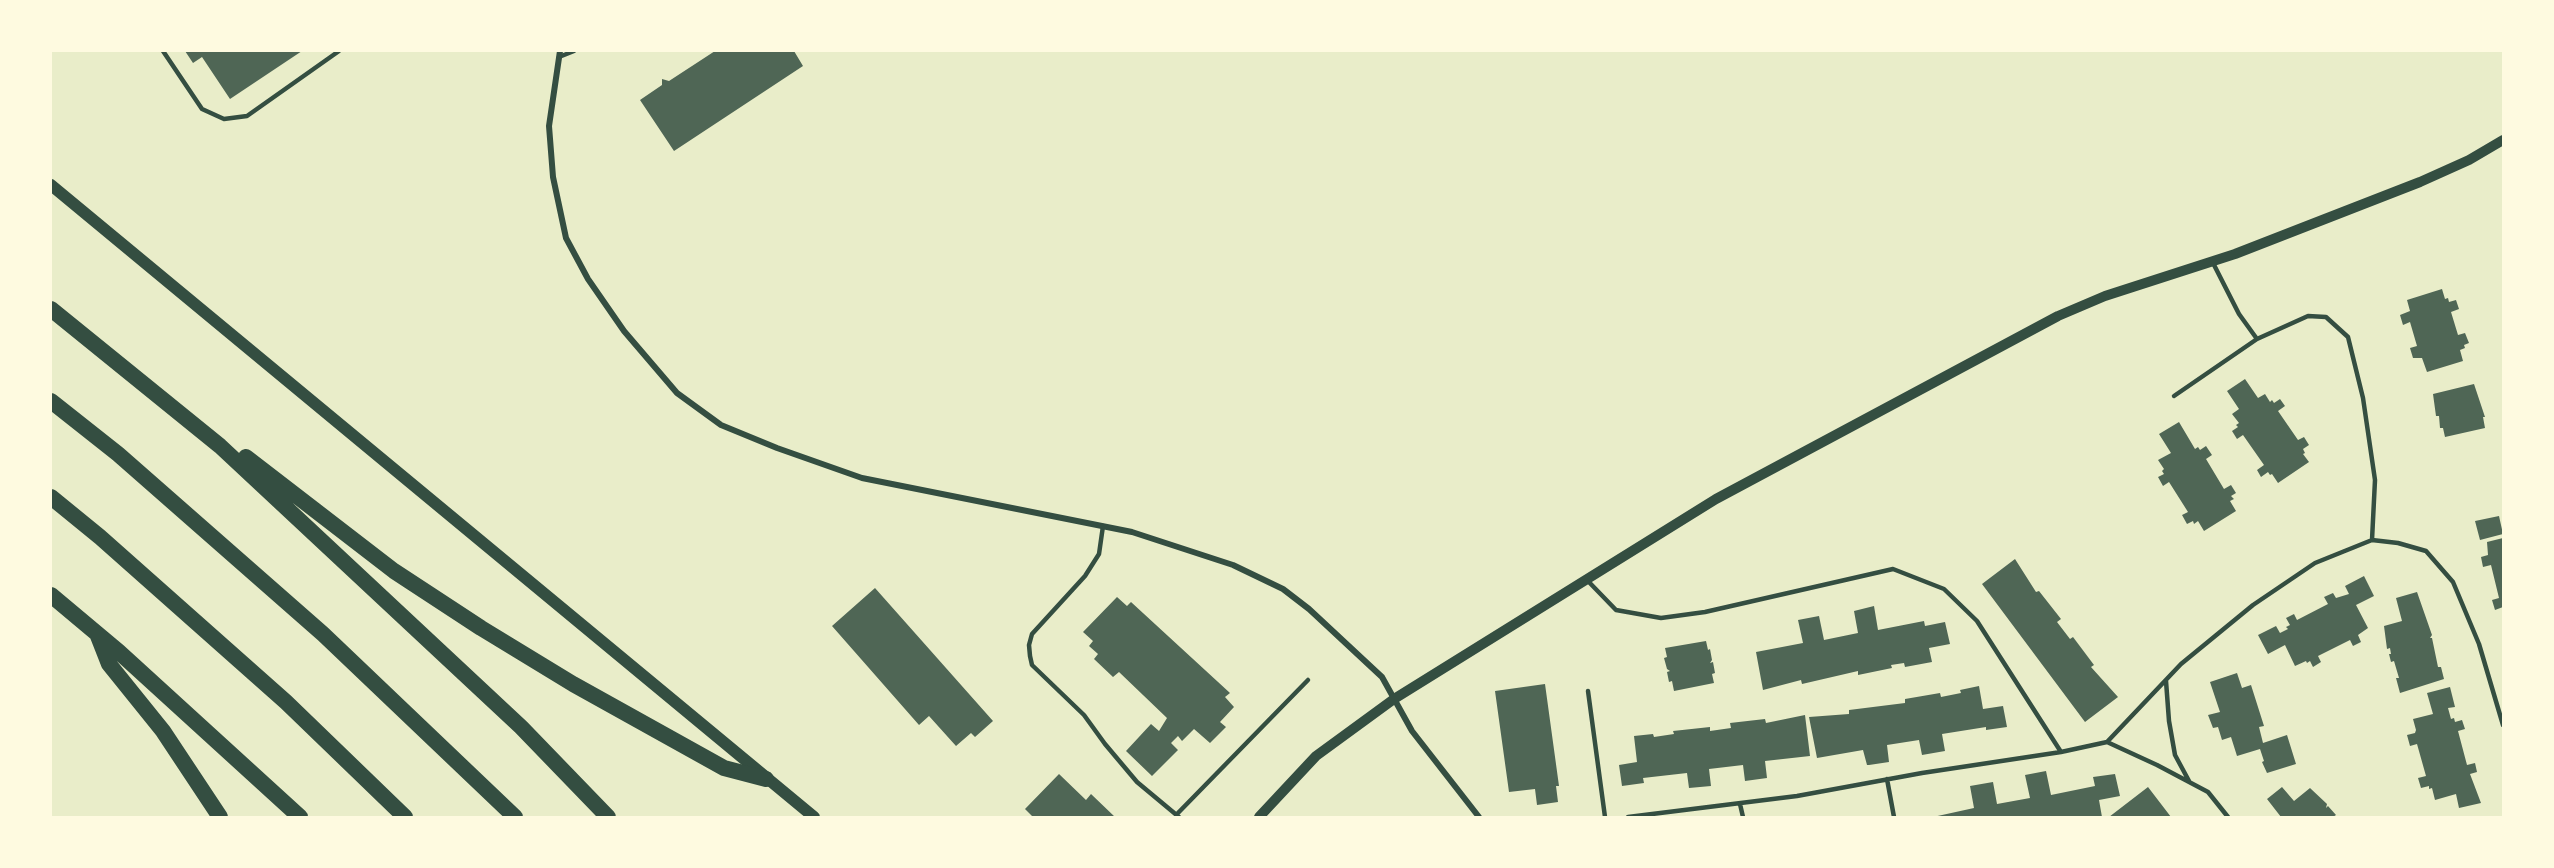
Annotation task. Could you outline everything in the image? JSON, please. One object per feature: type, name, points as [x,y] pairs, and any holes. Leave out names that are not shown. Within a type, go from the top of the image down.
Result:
[{"type":"highway","points":[[51,309],[220,446],[521,727],[608,817]]},
{"type":"highway","points":[[51,401],[118,454],[323,634],[515,817]]},
{"type":"highway","points":[[220,446],[238,451],[394,571],[481,628],[573,684],[724,768],[765,779]]},
{"type":"highway","points":[[51,498],[100,537],[286,702],[405,817]]},
{"type":"highway","points":[[51,595],[300,817]]},
{"type":"highway","points":[[98,635],[109,664],[163,731],[220,817]]},
{"type":"main road","points":[[51,185],[765,779],[814,817]]},
{"type":"street","points":[[560,54],[549,126],[553,177],[566,238],[588,279],[624,331],[677,393],[721,425],[777,448],[862,477],[1132,532],[1233,565],[1283,589],[1309,609],[1382,677],[1412,731],[1479,817]]},
{"type":"street","points":[[1259,817],[1316,756],[1394,699],[1716,499],[2058,315],[2105,296],[2212,261],[2420,182],[2469,160],[2503,140]]},
{"type":"lane","points":[[163,51],[202,109],[224,119],[247,116],[339,51]]},
{"type":"lane","points":[[560,54],[574,51]]},
{"type":"lane","points":[[2212,261],[2239,314],[2257,339]]},
{"type":"lane","points":[[2174,396],[2257,339],[2308,316],[2326,317],[2348,337],[2363,398],[2375,480],[2372,540]]},
{"type":"lane","points":[[1103,526],[1099,554],[1085,576],[1032,634],[1029,645],[1032,665],[1084,715],[1137,782],[1178,816],[1308,680]]},
{"type":"lane","points":[[1628,817],[1797,796],[1887,779],[2061,752],[2107,742],[2181,664],[2253,604],[2315,563],[2372,540],[2398,543],[2426,551],[2453,582],[2479,644],[2503,725]]},
{"type":"lane","points":[[1586,578],[1616,610],[1660,618],[1705,612],[1893,569],[1944,589],[1977,621],[2061,752]]},
{"type":"lane","points":[[2166,681],[2169,721],[2175,755],[2190,782]]},
{"type":"lane","points":[[1588,691],[1605,817]]},
{"type":"lane","points":[[2107,742],[2208,792],[2228,817]]},
{"type":"lane","points":[[1887,779],[1894,817]]},
{"type":"lane","points":[[1740,804],[1743,817]]},
{"type":"building","points":[[185,51],[302,51],[230,99],[202,57],[193,63]]},
{"type":"building","points":[[715,51],[794,51],[803,66],[674,151],[640,100],[662,85],[662,79],[669,81]]},
{"type":"building","points":[[2442,289],[2445,299],[2448,298],[2449,302],[2456,300],[2459,309],[2451,312],[2458,335],[2465,333],[2469,343],[2460,350],[2463,361],[2427,372],[2422,358],[2413,358],[2410,348],[2417,346],[2410,322],[2403,325],[2400,315],[2410,311],[2407,300]]},
{"type":"building","points":[[2245,379],[2258,398],[2265,394],[2270,402],[2272,400],[2274,403],[2280,399],[2285,406],[2278,411],[2298,440],[2304,437],[2309,445],[2303,449],[2305,453],[2303,454],[2309,462],[2278,483],[2268,472],[2261,477],[2257,470],[2264,465],[2243,435],[2237,439],[2232,431],[2238,427],[2236,425],[2239,423],[2232,414],[2239,409],[2227,391]]},
{"type":"building","points":[[2474,384],[2485,417],[2483,417],[2485,428],[2445,437],[2443,428],[2440,428],[2439,416],[2436,416],[2433,394]]},
{"type":"building","points":[[2179,422],[2195,449],[2198,447],[2200,450],[2206,446],[2212,455],[2206,459],[2224,489],[2231,485],[2236,493],[2231,496],[2234,499],[2230,501],[2236,511],[2204,531],[2198,521],[2194,524],[2193,521],[2187,524],[2182,515],[2188,512],[2169,482],[2163,486],[2158,477],[2164,474],[2162,471],[2164,469],[2158,460],[2171,453],[2159,434]]},
{"type":"building","points":[[2499,516],[2503,534],[2480,540],[2475,521]]},
{"type":"building","points":[[2503,538],[2503,607],[2495,610],[2492,600],[2499,598],[2491,565],[2483,567],[2481,557],[2488,555],[2487,542]]},
{"type":"building","points":[[2015,559],[2036,592],[2039,591],[2061,619],[2057,622],[2070,639],[2073,637],[2094,665],[2091,667],[2118,697],[2085,722],[1982,584]]},
{"type":"building","points":[[2364,576],[2374,596],[2356,605],[2368,628],[2358,635],[2361,642],[2353,646],[2350,640],[2318,656],[2321,662],[2313,667],[2310,661],[2295,666],[2285,645],[2268,654],[2258,635],[2276,626],[2280,633],[2288,629],[2286,627],[2290,625],[2286,618],[2294,614],[2297,620],[2328,604],[2324,597],[2333,593],[2336,598],[2349,594],[2345,586]]},
{"type":"building","points":[[875,588],[993,721],[975,737],[971,733],[956,746],[929,716],[919,725],[832,626]]},
{"type":"building","points":[[2417,592],[2432,635],[2430,638],[2432,638],[2438,667],[2441,667],[2444,679],[2400,693],[2396,678],[2399,678],[2394,661],[2391,662],[2390,648],[2387,649],[2384,626],[2402,621],[2396,598]]},
{"type":"building","points":[[1117,597],[1127,606],[1131,602],[1230,693],[1225,697],[1234,707],[1220,722],[1226,727],[1210,743],[1194,729],[1182,741],[1178,736],[1171,743],[1178,750],[1152,776],[1126,751],[1151,724],[1159,731],[1167,718],[1119,672],[1113,677],[1094,659],[1098,654],[1089,646],[1093,641],[1083,632]]},
{"type":"building","points":[[1874,606],[1878,630],[1924,621],[1925,626],[1945,622],[1950,644],[1929,648],[1932,662],[1905,667],[1904,663],[1891,665],[1892,668],[1858,675],[1858,671],[1802,684],[1801,680],[1763,690],[1756,652],[1803,643],[1798,620],[1819,616],[1824,640],[1858,633],[1854,611]]},
{"type":"building","points":[[1706,641],[1712,660],[1710,663],[1713,662],[1714,683],[1674,691],[1672,681],[1669,682],[1667,672],[1670,671],[1667,669],[1664,658],[1667,657],[1665,648]]},
{"type":"building","points":[[2237,673],[2242,688],[2251,685],[2264,726],[2259,727],[2263,743],[2287,735],[2296,764],[2267,773],[2260,749],[2237,756],[2231,737],[2222,740],[2218,727],[2213,728],[2208,715],[2220,712],[2210,682]]},
{"type":"building","points":[[1545,684],[1559,786],[1556,786],[1558,802],[1537,805],[1535,789],[1509,792],[1495,691]]},
{"type":"building","points":[[1979,686],[1983,709],[2003,706],[2007,727],[1986,730],[1986,727],[1942,734],[1945,751],[1922,755],[1919,740],[1887,745],[1889,762],[1867,765],[1863,750],[1817,758],[1809,717],[1849,714],[1849,710],[1905,703],[1905,699],[1940,693],[1941,697]]},
{"type":"building","points":[[2450,687],[2455,707],[2448,708],[2451,719],[2454,718],[2455,722],[2462,720],[2465,729],[2458,731],[2467,765],[2475,763],[2477,772],[2470,774],[2481,803],[2459,808],[2456,794],[2435,800],[2432,788],[2429,789],[2429,786],[2421,788],[2418,778],[2426,776],[2417,744],[2410,746],[2407,735],[2415,733],[2413,719],[2433,714],[2427,693]]},
{"type":"building","points":[[1805,715],[1810,756],[1765,761],[1767,778],[1745,781],[1743,765],[1709,769],[1711,786],[1689,788],[1687,773],[1643,778],[1644,783],[1622,786],[1619,765],[1637,762],[1634,736],[1653,734],[1654,737],[1674,734],[1673,731],[1710,727],[1710,731],[1731,728],[1730,723],[1765,719],[1766,723]]},
{"type":"building","points":[[2046,771],[2051,795],[2095,786],[2093,777],[2115,774],[2120,796],[2099,800],[2102,817],[1933,817],[1974,808],[1970,786],[1993,782],[1997,804],[2030,798],[2025,775]]},
{"type":"building","points":[[1059,774],[1086,800],[1091,794],[1115,817],[1033,817],[1025,809]]},
{"type":"building","points":[[2148,787],[2171,817],[2109,817]]},
{"type":"building","points":[[2282,787],[2294,801],[2310,788],[2327,804],[2326,808],[2328,806],[2336,815],[2333,817],[2281,817],[2267,799]]}]
